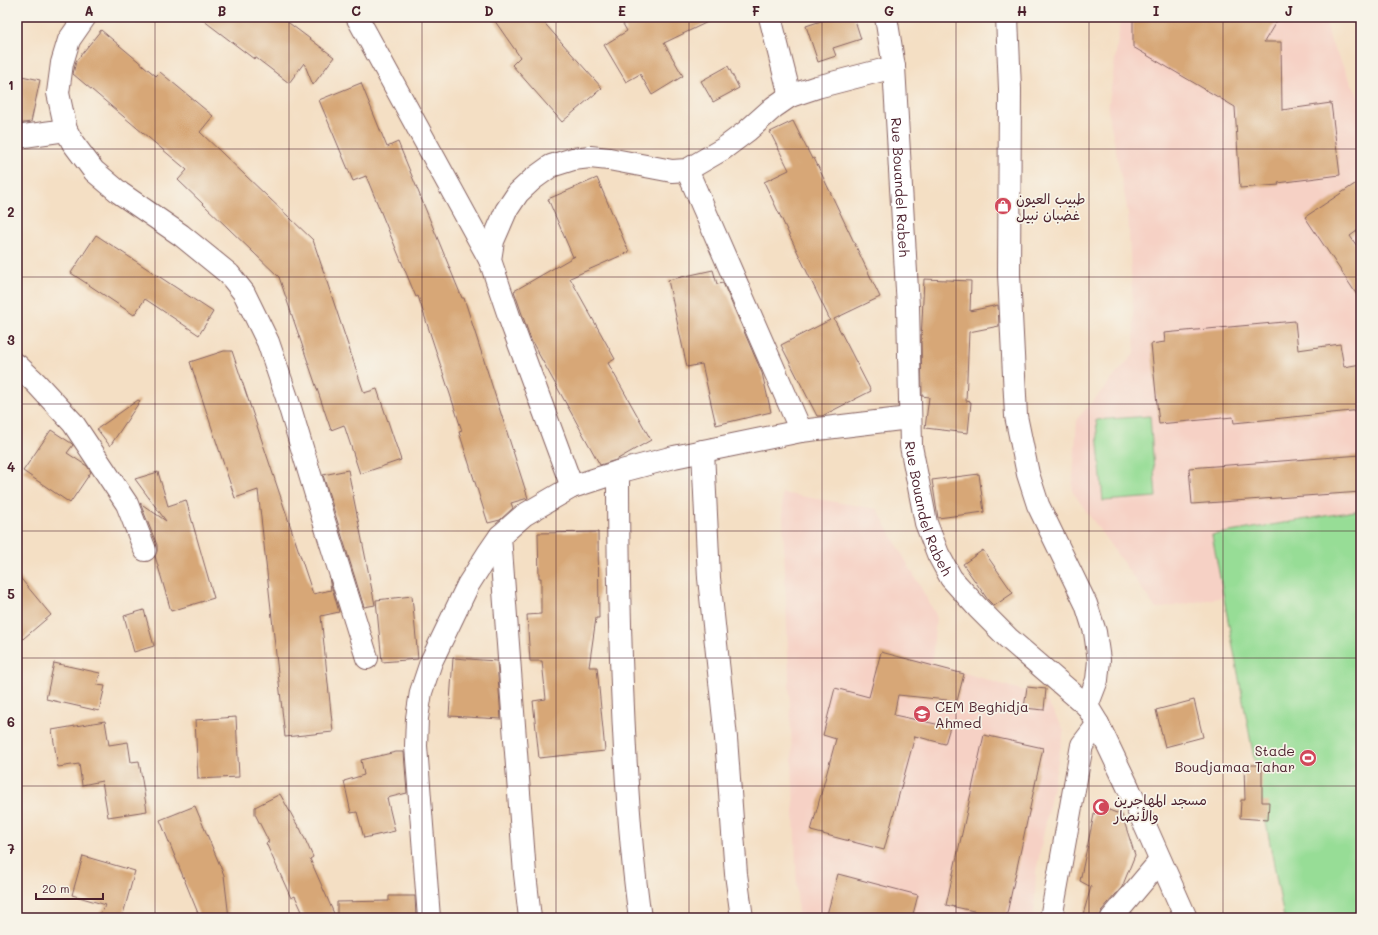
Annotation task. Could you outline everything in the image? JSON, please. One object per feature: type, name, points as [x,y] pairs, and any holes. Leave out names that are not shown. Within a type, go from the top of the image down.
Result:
[{"type":"street","points":[[85,17],[69,40],[62,63],[58,93],[66,130],[73,143],[94,171],[120,193],[181,235],[230,274],[244,292],[268,342],[287,398],[367,658]]},
{"type":"street","points":[[357,17],[490,260],[510,322],[572,487]]},
{"type":"street","points":[[770,17],[790,96]]},
{"type":"street","name":"Rue Bouandel Rabeh","points":[[886,17],[894,67],[908,307],[909,418],[911,446],[926,523],[938,554],[951,578],[1008,638],[1092,715],[1128,787],[1186,918]]},
{"type":"street","points":[[1007,17],[1010,90],[1009,274],[1016,416],[1028,474],[1038,505],[1086,604],[1095,632],[1099,660],[1092,715],[1082,745],[1051,918]]},
{"type":"street","points":[[490,260],[492,241],[506,211],[518,193],[533,179],[552,166],[573,159],[590,157],[672,171],[687,170],[723,149],[747,131],[774,107],[790,96],[817,87],[894,67]]},
{"type":"street","points":[[17,137],[66,130]]},
{"type":"street","points":[[687,170],[801,430]]},
{"type":"street","points":[[17,364],[73,423],[127,504],[145,550]]},
{"type":"street","points":[[429,918],[416,746],[417,718],[421,692],[431,662],[468,585],[500,536],[524,515],[572,487],[618,472],[704,451],[801,430],[909,418]]},
{"type":"street","points":[[704,451],[709,578],[726,738],[736,874],[742,918]]},
{"type":"street","points":[[618,472],[618,603],[622,694],[628,808],[640,918]]},
{"type":"street","points":[[500,536],[525,874],[530,918]]},
{"type":"street","points":[[1112,918],[1160,861]]},
{"type":"shaded area","points":[[1121,17],[1325,17],[1331,42],[1361,102],[1361,510],[1212,535],[1224,597],[1156,609],[1072,491],[1077,419],[1135,353],[1128,213],[1108,110]]},
{"type":"shaded area","name":"CEM Beghidja Ahmed","points":[[782,493],[877,509],[936,615],[932,663],[1044,697],[1064,730],[1036,872],[1034,918],[798,918]]},
{"type":"green space","points":[[1150,416],[1156,497],[1103,501],[1096,420]]},
{"type":"green space","name":"Stade Boudjamaa Tahar","points":[[1361,510],[1361,918],[1284,918],[1212,535]]},
{"type":"building","points":[[199,17],[281,17],[334,57],[313,85],[304,63],[289,83],[255,57],[254,59]]},
{"type":"building","points":[[492,17],[539,17],[602,88],[562,122],[512,65],[520,57]]},
{"type":"building","points":[[635,17],[718,17],[664,43],[683,76],[652,95],[640,74],[626,82],[604,45],[627,31],[623,24]]},
{"type":"building","points":[[833,17],[854,17],[861,39],[833,48],[836,56],[818,62],[806,26]]},
{"type":"building","points":[[1133,17],[1279,17],[1264,42],[1281,42],[1282,110],[1331,103],[1340,175],[1278,183],[1279,185],[1240,188],[1235,107],[1133,47]]},
{"type":"building","points":[[101,30],[156,76],[160,72],[213,116],[200,132],[313,240],[364,393],[377,389],[401,460],[360,474],[344,425],[331,430],[279,277],[178,180],[187,170],[73,74],[76,61]]},
{"type":"building","points":[[728,66],[739,88],[713,102],[701,81]]},
{"type":"building","points":[[17,75],[40,80],[31,122],[17,124]]},
{"type":"building","points":[[361,83],[387,147],[398,142],[462,298],[464,298],[528,498],[511,503],[513,508],[500,520],[488,523],[459,432],[462,431],[418,296],[416,297],[366,176],[353,181],[319,100]]},
{"type":"building","points":[[793,121],[812,159],[814,158],[880,297],[834,319],[871,391],[822,416],[817,416],[781,345],[830,320],[764,182],[789,170],[770,132]]},
{"type":"building","points":[[597,178],[629,252],[570,278],[615,359],[608,363],[651,440],[616,460],[600,465],[531,340],[514,291],[575,256],[573,257],[548,199]]},
{"type":"building","points":[[1361,180],[1361,228],[1350,236],[1361,252],[1361,301],[1305,217]]},
{"type":"building","points":[[96,235],[213,312],[199,335],[145,299],[134,315],[71,273]]},
{"type":"building","points":[[713,270],[717,284],[723,283],[762,373],[771,412],[716,425],[702,364],[687,367],[668,280]]},
{"type":"building","points":[[924,279],[971,281],[970,311],[998,305],[999,326],[969,332],[966,401],[971,402],[968,433],[925,428],[929,397],[922,396],[921,342]]},
{"type":"building","points":[[1295,321],[1298,350],[1340,344],[1344,367],[1361,364],[1361,410],[1234,423],[1233,417],[1159,424],[1151,344],[1165,342],[1164,333]]},
{"type":"building","points":[[224,351],[232,351],[313,594],[331,590],[329,577],[339,612],[321,616],[333,732],[285,737],[258,490],[235,498],[190,362]]},
{"type":"building","points":[[138,400],[140,401],[110,446],[97,429]]},
{"type":"building","points":[[51,430],[73,445],[67,453],[87,466],[91,472],[70,503],[23,471]]},
{"type":"building","points":[[1361,455],[1361,492],[1192,504],[1189,468]]},
{"type":"building","points":[[348,470],[375,605],[364,607],[323,475]]},
{"type":"building","points":[[158,472],[168,506],[186,500],[214,598],[171,611],[155,556],[157,545],[140,503],[166,521],[135,479]]},
{"type":"building","points":[[979,474],[984,512],[938,518],[932,480]]},
{"type":"building","points":[[598,532],[599,618],[596,618],[589,667],[597,667],[605,751],[539,758],[533,701],[546,699],[542,661],[530,661],[527,615],[541,614],[541,578],[539,578],[538,533]]},
{"type":"building","points":[[983,550],[1013,593],[994,606],[988,600],[963,564]]},
{"type":"building","points":[[17,574],[51,615],[17,644]]},
{"type":"building","points":[[412,596],[418,659],[382,662],[376,600]]},
{"type":"building","points":[[144,610],[154,646],[134,652],[124,616]]},
{"type":"building","points":[[881,652],[964,674],[957,701],[898,695],[894,715],[950,727],[945,744],[915,736],[884,850],[811,831],[836,739],[823,735],[835,688],[869,697]]},
{"type":"building","points":[[453,658],[497,661],[501,719],[449,716]]},
{"type":"building","points":[[54,663],[100,673],[97,685],[105,686],[99,711],[46,699]]},
{"type":"building","points":[[1027,687],[1046,689],[1044,710],[1024,708]]},
{"type":"building","points":[[1194,700],[1203,737],[1165,747],[1156,710]]},
{"type":"building","points":[[236,717],[239,777],[198,779],[195,720]]},
{"type":"building","points":[[105,721],[109,745],[128,742],[131,762],[139,761],[147,811],[108,817],[102,781],[82,785],[79,764],[58,767],[52,730]]},
{"type":"building","points":[[984,735],[1043,748],[1006,918],[946,905]]},
{"type":"building","points":[[396,752],[404,752],[407,793],[387,798],[395,831],[364,838],[357,812],[351,813],[344,781],[364,775],[361,760]]},
{"type":"building","points":[[1244,765],[1262,765],[1262,802],[1269,802],[1268,820],[1240,818],[1241,800],[1245,800]]},
{"type":"building","points":[[280,794],[300,828],[313,857],[310,859],[336,918],[305,918],[295,896],[291,898],[266,843],[269,842],[255,814],[255,807]]},
{"type":"building","points":[[1096,805],[1122,815],[1135,855],[1122,887],[1102,910],[1100,918],[1082,918],[1091,887],[1080,881]]},
{"type":"building","points":[[195,806],[224,875],[229,918],[200,918],[160,820]]},
{"type":"building","points":[[83,856],[135,871],[122,918],[96,918],[106,905],[72,895]]},
{"type":"building","points":[[838,874],[918,895],[912,918],[826,918]]},
{"type":"building","points":[[389,896],[415,896],[416,918],[337,918],[337,902],[389,901]]},
{"type":"place","name":"طبيب العيون غضبان نبيل","points":[[1003,206]]},
{"type":"place","name":"CEM Beghidja Ahmed","points":[[922,714]]},
{"type":"place","name":"Stade Boudjamaa Tahar","points":[[1308,758]]},
{"type":"place","name":"مسجد المهاجرين والأنصار","points":[[1101,807]]}]
